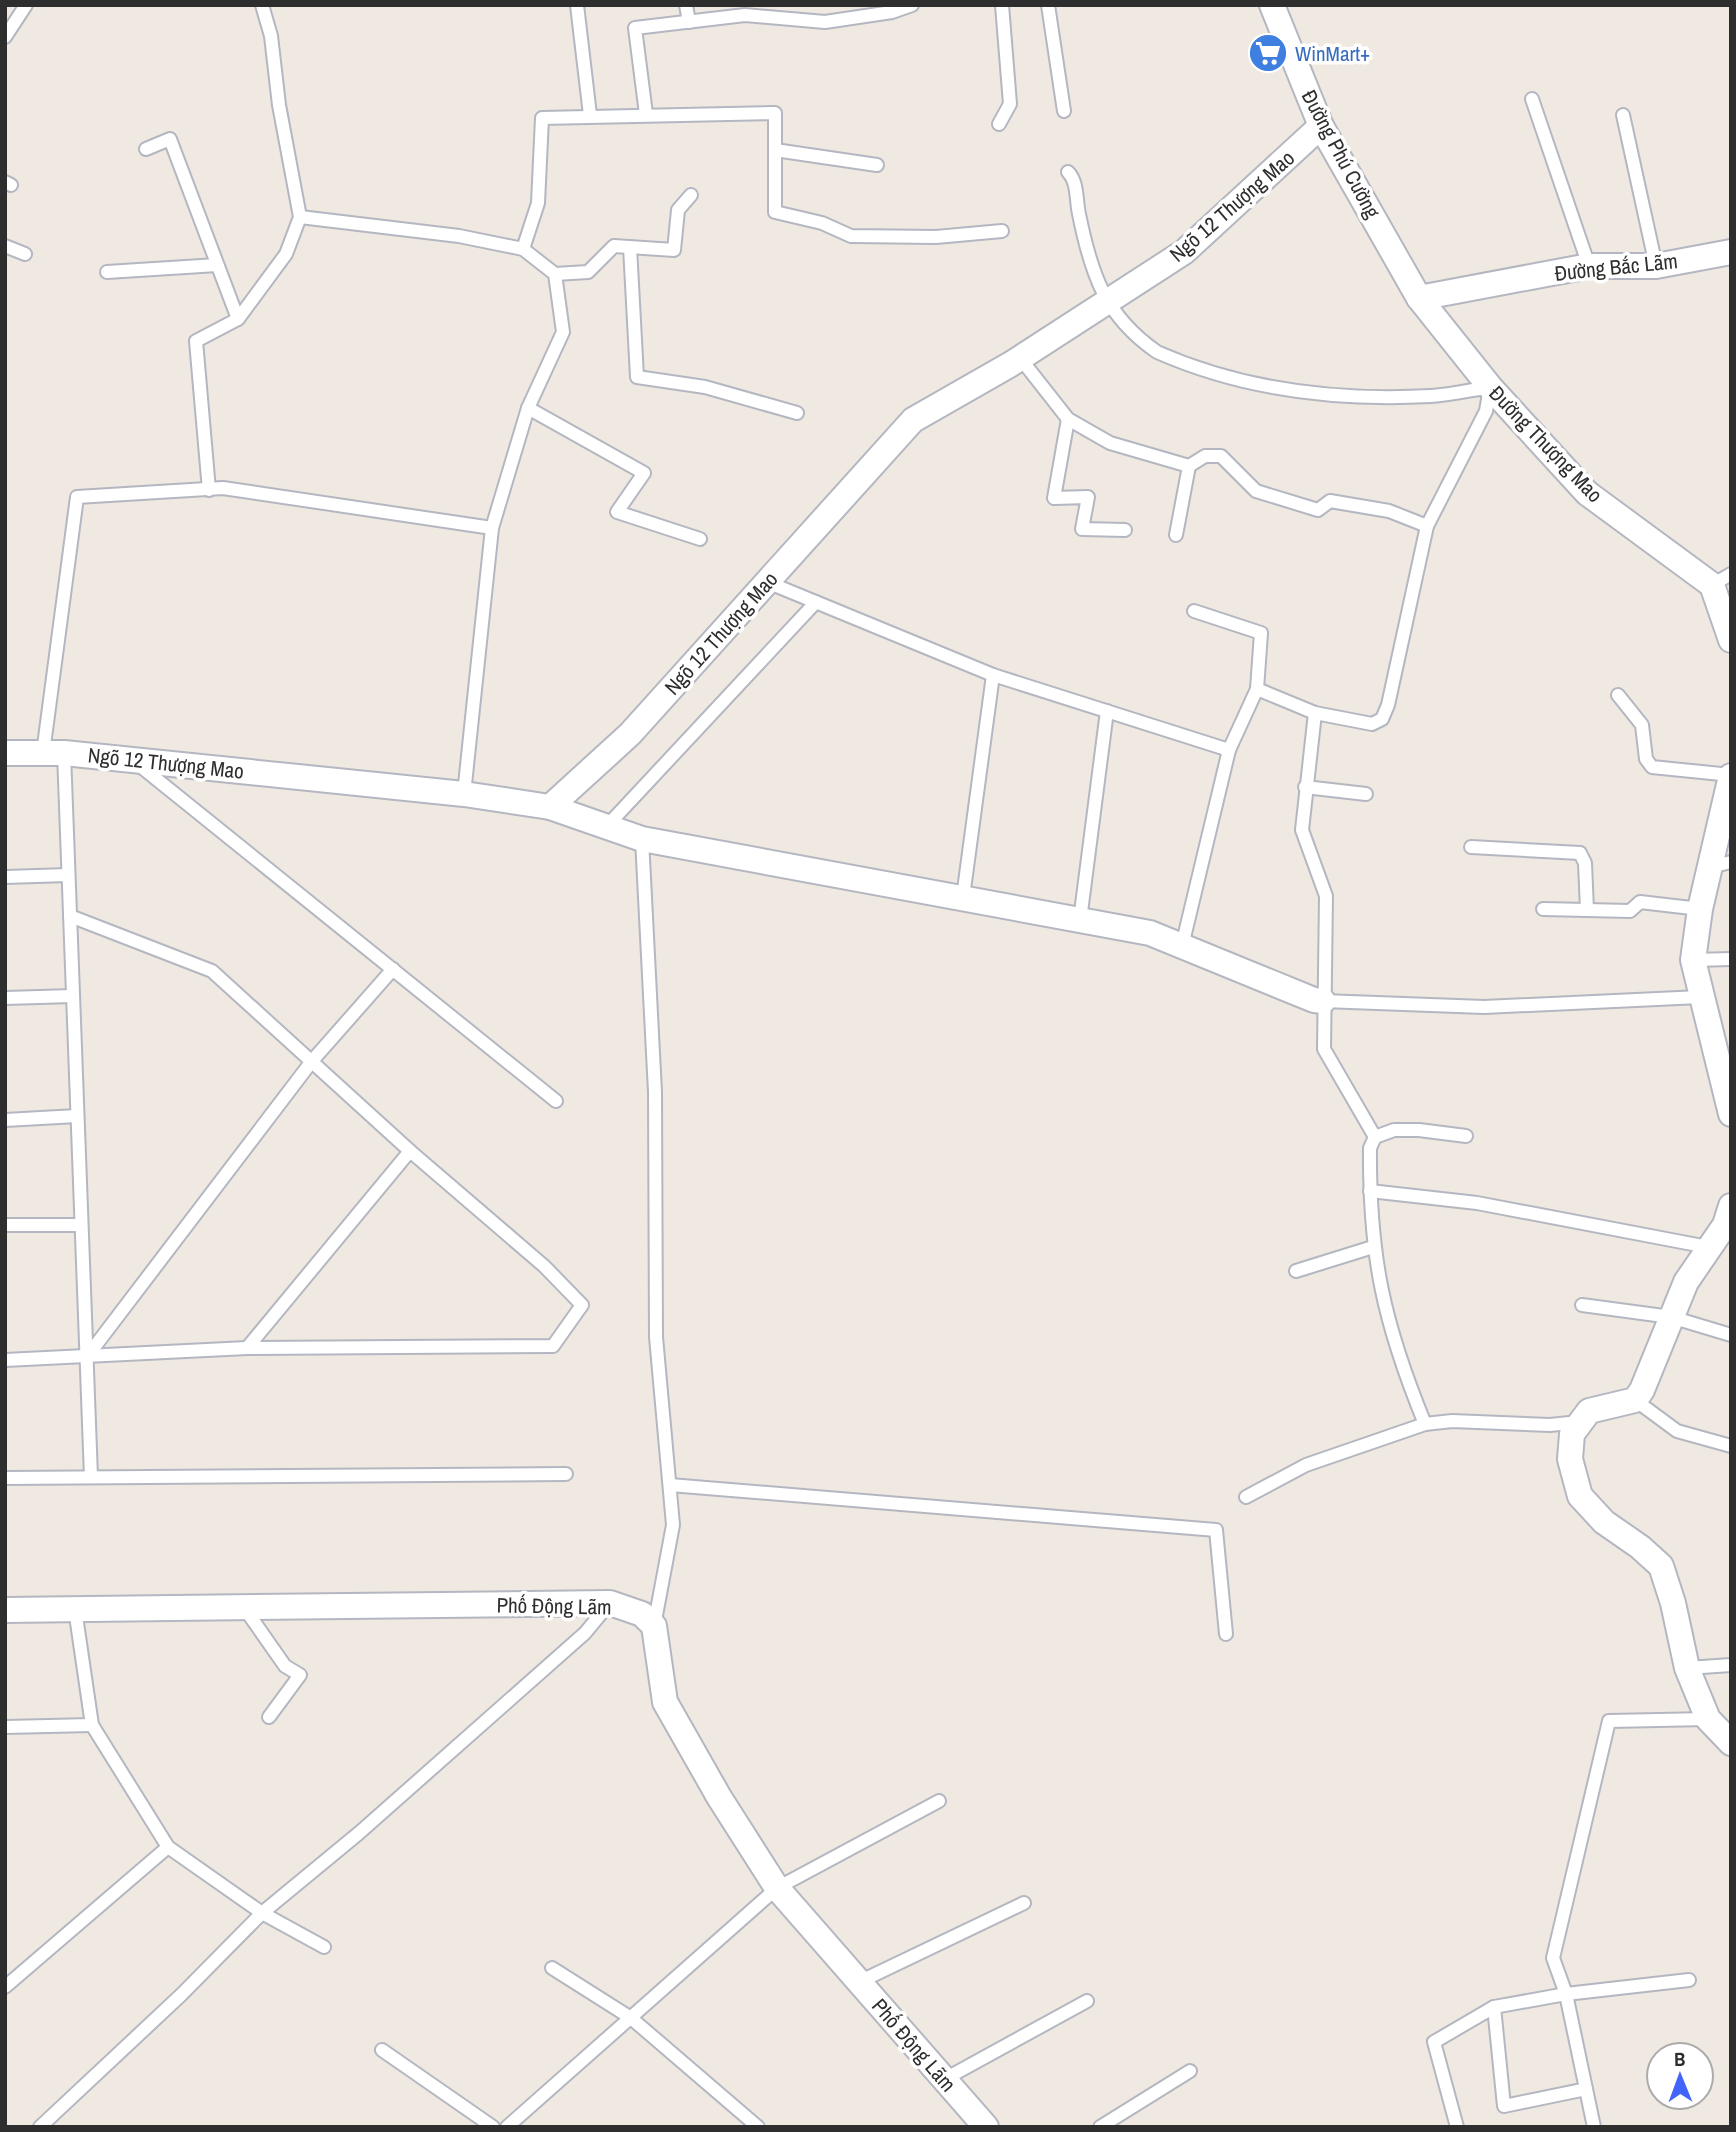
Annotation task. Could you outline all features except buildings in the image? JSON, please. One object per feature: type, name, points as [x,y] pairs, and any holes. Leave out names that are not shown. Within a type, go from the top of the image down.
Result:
[{"type":"street","name":"Đường Phú Cường","points":[[1272,5],[1321,126],[1419,298]]},
{"type":"street","name":"Ngõ 12 Thượng Mao","points":[[5,753],[53,753],[133,760],[464,794],[550,807],[630,734],[913,420],[1020,358],[1184,252],[1321,126]]},
{"type":"street","name":"Đường Bắc Lãm","points":[[1419,298],[1589,266],[1656,266],[1731,252]]},
{"type":"street","name":"Đường Thượng Mao","points":[[1419,298],[1490,387],[1587,493],[1721,580],[1731,640]]},
{"type":"street","points":[[1731,776],[1720,864],[1700,909],[1693,960],[1731,1114]]},
{"type":"street","points":[[550,807],[642,839],[1150,933],[1314,1000],[1323,1001]]},
{"type":"street","points":[[1729,1219],[1686,1282],[1635,1400],[1589,1411],[1572,1434],[1570,1459],[1580,1496],[1604,1522],[1640,1547],[1661,1566],[1674,1602],[1687,1668],[1708,1719],[1731,1742]]},
{"type":"street","name":"Phố Động Lãm","points":[[5,1610],[610,1603],[642,1614],[653,1626],[665,1702],[719,1797],[777,1888],[986,2127]]},
{"type":"lane","points":[[5,37],[26,5]]},
{"type":"lane","points":[[209,490],[196,341],[238,319],[286,254],[300,217],[279,105],[271,36],[262,5]]},
{"type":"lane","points":[[577,5],[590,115]]},
{"type":"lane","points":[[686,5],[689,22]]},
{"type":"lane","points":[[646,114],[635,28],[745,15],[825,22],[892,12],[912,5]]},
{"type":"lane","points":[[999,124],[1010,104],[1002,5]]},
{"type":"lane","points":[[1048,5],[1064,111]]},
{"type":"lane","points":[[1532,99],[1589,266]]},
{"type":"lane","points":[[523,249],[538,203],[542,118],[590,115],[775,113],[775,212],[821,223],[851,236],[936,237],[1002,231]]},
{"type":"lane","points":[[1623,115],[1656,266]]},
{"type":"lane","points":[[146,149],[170,139],[238,319]]},
{"type":"lane","points":[[775,150],[877,165]]},
{"type":"lane","points":[[1068,172],[1075,186],[1088,250],[1107,304],[1142,341],[1157,352],[1281,389],[1320,395],[1433,396],[1490,387],[1486,411],[1427,526],[1388,705],[1382,719],[1372,724],[1315,713],[1258,689]]},
{"type":"lane","points":[[300,217],[459,236],[523,249],[555,274],[588,272],[614,246],[674,250],[678,210],[691,195]]},
{"type":"lane","points":[[5,246],[25,254]]},
{"type":"lane","points":[[630,247],[637,377],[705,387],[797,414]]},
{"type":"lane","points":[[107,272],[217,265]]},
{"type":"lane","points":[[464,794],[492,528],[528,408],[563,332],[555,274]]},
{"type":"lane","points":[[1020,358],[1068,419],[1110,443],[1189,466]]},
{"type":"lane","points":[[528,408],[644,473],[617,512],[700,539]]},
{"type":"lane","points":[[1068,419],[1055,498],[1088,497],[1082,529],[1125,530]]},
{"type":"lane","points":[[1175,535],[1189,466],[1205,456],[1221,456],[1256,491],[1318,510],[1330,501],[1389,511],[1427,526]]},
{"type":"lane","points":[[91,1477],[68,875],[53,753],[77,497],[223,488],[492,528]]},
{"type":"lane","points":[[767,582],[993,675],[1229,750]]},
{"type":"lane","points":[[606,827],[816,602]]},
{"type":"lane","points":[[1182,946],[1229,750],[1258,689],[1261,633],[1194,611]]},
{"type":"lane","points":[[963,897],[993,675]]},
{"type":"lane","points":[[1619,695],[1642,725],[1646,759],[1652,767],[1731,776]]},
{"type":"lane","points":[[1080,920],[1107,711]]},
{"type":"lane","points":[[1315,713],[1305,787],[1304,838],[1326,896],[1323,1001],[1326,1055],[1375,1137]]},
{"type":"lane","points":[[133,760],[556,1101]]},
{"type":"lane","points":[[1305,787],[1366,794]]},
{"type":"lane","points":[[642,839],[655,1092],[656,1337],[673,1525],[653,1626]]},
{"type":"lane","points":[[1471,847],[1580,853],[1586,863],[1587,910]]},
{"type":"lane","points":[[5,877],[68,875]]},
{"type":"lane","points":[[1543,909],[1630,911],[1640,902],[1700,909]]},
{"type":"lane","points":[[5,1360],[247,1348],[553,1346],[582,1305],[544,1266],[410,1151],[212,971],[70,915]]},
{"type":"lane","points":[[1693,960],[1731,959]]},
{"type":"lane","points":[[86,1358],[312,1061],[393,969]]},
{"type":"lane","points":[[5,998],[73,996]]},
{"type":"lane","points":[[1323,1001],[1484,1007],[1700,997]]},
{"type":"lane","points":[[5,1120],[77,1116]]},
{"type":"lane","points":[[1425,1424],[1397,1352],[1383,1305],[1373,1247],[1370,1148],[1375,1137],[1394,1130],[1466,1136]]},
{"type":"lane","points":[[247,1348],[410,1151]]},
{"type":"lane","points":[[1370,1191],[1477,1203],[1708,1247]]},
{"type":"lane","points":[[5,1225],[80,1225]]},
{"type":"lane","points":[[1296,1271],[1373,1247]]},
{"type":"lane","points":[[1582,1306],[1671,1317],[1731,1335]]},
{"type":"lane","points":[[1635,1400],[1677,1431],[1731,1447]]},
{"type":"lane","points":[[1246,1497],[1306,1465],[1425,1424],[1452,1421],[1550,1425],[1580,1422]]},
{"type":"lane","points":[[5,1478],[566,1474]]},
{"type":"lane","points":[[670,1485],[1216,1530],[1226,1634]]},
{"type":"lane","points":[[40,2127],[181,1995],[262,1913],[359,1833],[585,1633],[610,1603]]},
{"type":"lane","points":[[243,1606],[285,1666],[300,1675],[269,1717]]},
{"type":"lane","points":[[75,1609],[92,1726],[168,1847],[262,1913],[324,1947]]},
{"type":"lane","points":[[1687,1668],[1731,1665]]},
{"type":"lane","points":[[1594,2127],[1566,1994],[1553,1958],[1609,1721],[1708,1719]]},
{"type":"lane","points":[[5,1727],[92,1726]]},
{"type":"lane","points":[[507,2127],[777,1888],[939,1801]]},
{"type":"lane","points":[[5,1987],[168,1847]]},
{"type":"lane","points":[[859,1982],[1024,1903]]},
{"type":"lane","points":[[552,1968],[631,2018],[758,2127]]},
{"type":"lane","points":[[1457,2127],[1434,2042],[1494,2007],[1566,1994],[1689,1980]]},
{"type":"lane","points":[[943,2080],[1087,2001]]},
{"type":"lane","points":[[1494,2007],[1504,2106],[1586,2089]]},
{"type":"lane","points":[[382,2050],[493,2127]]},
{"type":"lane","points":[[1100,2127],[1190,2071]]},
{"type":"place","name":"WinMart+","points":[[1268,53]]}]
